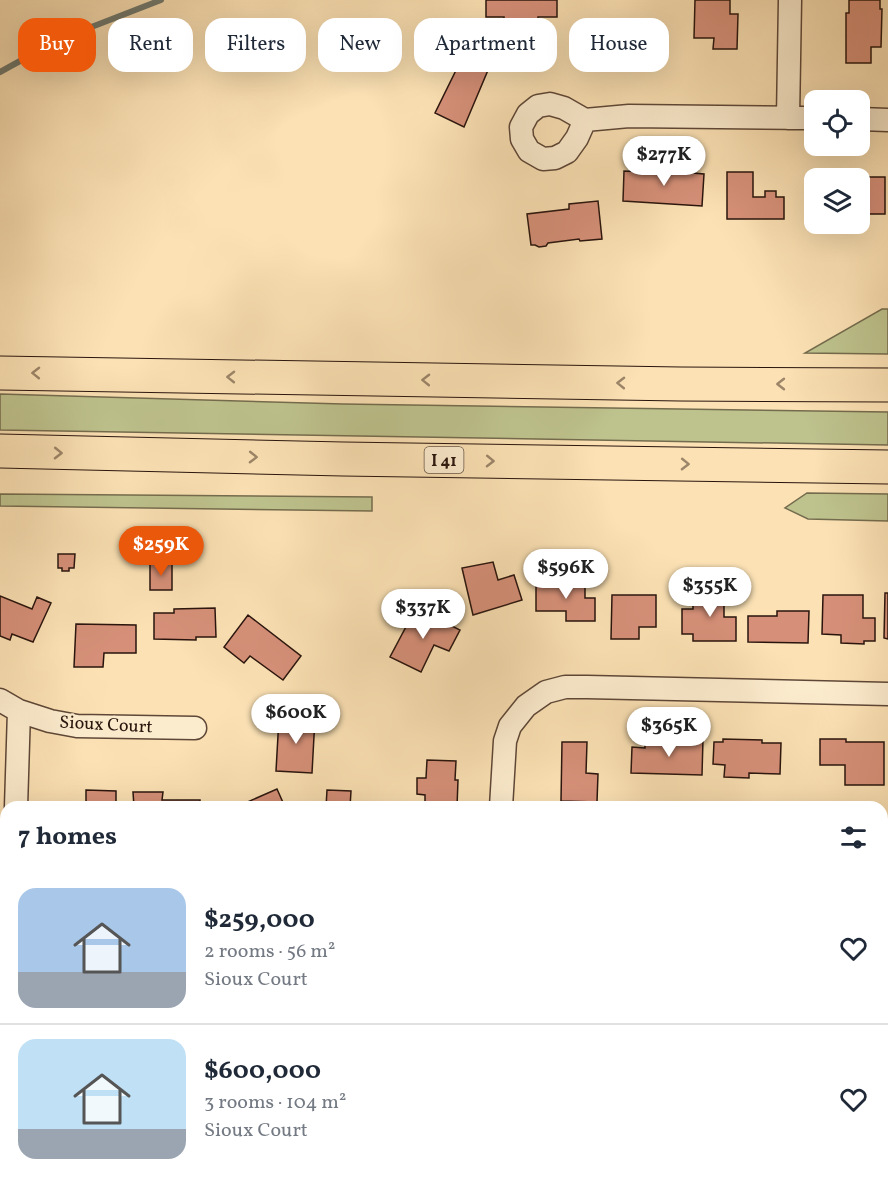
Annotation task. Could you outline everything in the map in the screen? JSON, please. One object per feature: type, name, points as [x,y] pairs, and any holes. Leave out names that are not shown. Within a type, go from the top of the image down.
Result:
[{"type":"highway","points":[[0,373],[656,384],[888,385]]},
{"type":"highway","name":"I 41","points":[[0,452],[888,467]]},
{"type":"street","points":[[788,118],[790,0]]},
{"type":"street","points":[[585,120],[629,116],[804,118]]},
{"type":"street","points":[[870,119],[888,120]]},
{"type":"street","points":[[501,801],[505,741],[510,726],[526,706],[546,692],[565,687],[888,694]]},
{"type":"street","points":[[10,706],[16,801]]},
{"type":"street","name":"Sioux Court","points":[[10,706],[50,721],[77,726],[195,728]]},
{"type":"green space","points":[[882,309],[888,309],[888,354],[805,353]]},
{"type":"green space","points":[[0,394],[343,404],[888,412],[888,445],[0,430]]},
{"type":"green space","points":[[807,493],[888,494],[888,521],[808,519],[785,508]]},
{"type":"green space","points":[[0,494],[372,497],[372,511],[0,506]]},
{"type":"building","points":[[486,0],[557,0],[557,17],[486,17]]},
{"type":"building","points":[[695,0],[730,0],[730,14],[738,14],[737,49],[713,49],[714,38],[694,38]]},
{"type":"building","points":[[849,0],[880,0],[880,9],[882,9],[881,47],[871,47],[871,63],[846,63],[846,13],[849,13]]},
{"type":"building","points":[[455,72],[487,72],[464,127],[435,113]]},
{"type":"building","points":[[646,169],[704,174],[702,206],[623,201],[624,171],[646,172]]},
{"type":"building","points":[[727,172],[753,172],[753,197],[765,197],[765,191],[776,191],[776,197],[784,197],[784,219],[727,219]]},
{"type":"building","points":[[870,177],[885,177],[885,214],[870,214]]},
{"type":"building","points":[[598,201],[602,239],[580,241],[579,239],[548,243],[546,246],[539,247],[531,245],[527,214],[569,209],[569,204]]},
{"type":"building","points":[[58,554],[75,554],[74,568],[62,571],[62,568],[58,568]]},
{"type":"building","points":[[493,562],[498,580],[514,575],[522,600],[473,615],[462,568]]},
{"type":"building","points":[[150,564],[172,564],[172,590],[150,590]]},
{"type":"building","points":[[536,581],[585,581],[585,598],[595,598],[595,621],[566,621],[566,611],[536,611]]},
{"type":"building","points":[[702,585],[724,585],[724,617],[736,617],[736,641],[693,641],[693,634],[682,634],[682,609],[693,609],[693,604],[702,604]]},
{"type":"building","points":[[885,593],[888,593],[888,639],[884,638]]},
{"type":"building","points":[[612,595],[656,595],[656,627],[639,627],[639,639],[611,639]]},
{"type":"building","points":[[823,595],[863,595],[863,618],[875,618],[875,641],[864,641],[864,644],[841,643],[841,635],[822,634]]},
{"type":"building","points":[[0,596],[32,609],[37,597],[51,603],[33,642],[12,634],[10,640],[0,636]]},
{"type":"building","points":[[215,608],[216,637],[196,637],[196,640],[154,639],[154,613],[174,613],[174,609]]},
{"type":"building","points":[[416,608],[460,630],[449,651],[434,645],[421,672],[390,657]]},
{"type":"building","points":[[777,611],[809,611],[808,643],[748,642],[748,616],[777,616]]},
{"type":"building","points":[[248,615],[301,656],[283,680],[250,656],[244,663],[224,647]]},
{"type":"building","points":[[76,624],[136,625],[136,653],[104,653],[103,667],[74,667]]},
{"type":"building","points":[[285,716],[315,718],[312,773],[276,771],[279,718],[285,718]]},
{"type":"building","points":[[668,739],[703,739],[702,775],[631,773],[632,747],[645,748],[645,741],[668,742]]},
{"type":"building","points":[[723,739],[781,743],[780,774],[749,773],[749,778],[724,777],[725,765],[713,764],[714,742],[723,742]]},
{"type":"building","points":[[820,739],[884,742],[884,785],[845,785],[845,765],[820,765]]},
{"type":"building","points":[[562,742],[587,742],[586,773],[598,774],[597,801],[561,801]]},
{"type":"building","points":[[427,760],[456,761],[457,801],[425,801],[425,795],[417,794],[417,778],[426,778]]},
{"type":"building","points":[[277,789],[282,801],[250,801]]},
{"type":"building","points":[[86,790],[116,791],[116,801],[86,801]]},
{"type":"building","points":[[327,790],[351,791],[350,801],[326,801]]},
{"type":"building","points":[[133,792],[163,792],[162,800],[200,800],[200,801],[134,801]]},
{"type":"waterway","points":[[0,72],[58,40],[161,0]]}]
